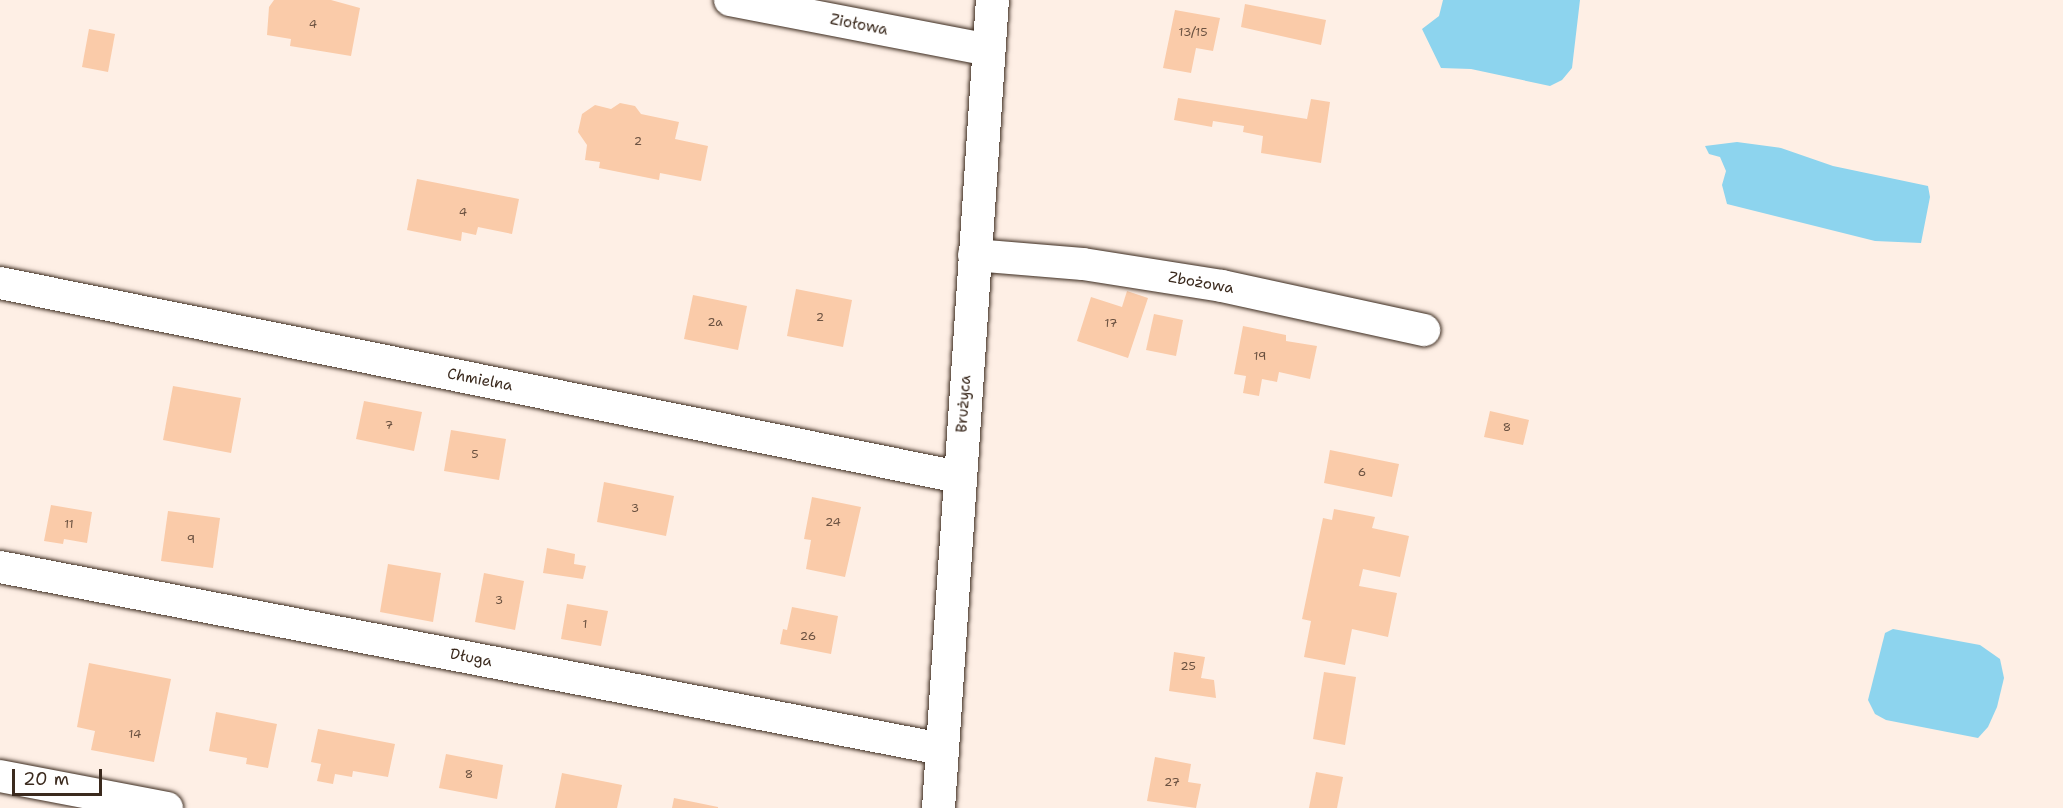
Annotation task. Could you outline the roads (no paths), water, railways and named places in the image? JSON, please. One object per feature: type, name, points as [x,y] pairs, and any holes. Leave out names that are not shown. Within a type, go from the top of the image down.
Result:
[{"type":"street","name":"Ziołowa","points":[[730,0],[989,50]]},
{"type":"street","name":"Brużyca","points":[[938,808],[992,0]]},
{"type":"street","name":"Zbożowa","points":[[974,255],[1083,264],[1222,286],[1424,330]]},
{"type":"street","name":"Chmielna","points":[[0,283],[960,477]]},
{"type":"street","name":"Długa","points":[[0,567],[942,749]]},
{"type":"street","points":[[0,776],[168,808]]},
{"type":"water","points":[[1443,0],[1580,0],[1572,68],[1562,80],[1550,86],[1471,69],[1441,68],[1422,29],[1439,16]]},
{"type":"water","points":[[1737,142],[1781,148],[1833,166],[1928,186],[1930,197],[1921,243],[1875,241],[1727,204],[1722,185],[1726,171],[1720,157],[1709,154],[1705,146]]},
{"type":"water","points":[[1893,629],[1980,645],[2000,659],[2004,678],[1997,707],[1988,727],[1978,738],[1886,720],[1875,714],[1868,700],[1885,633]]}]
